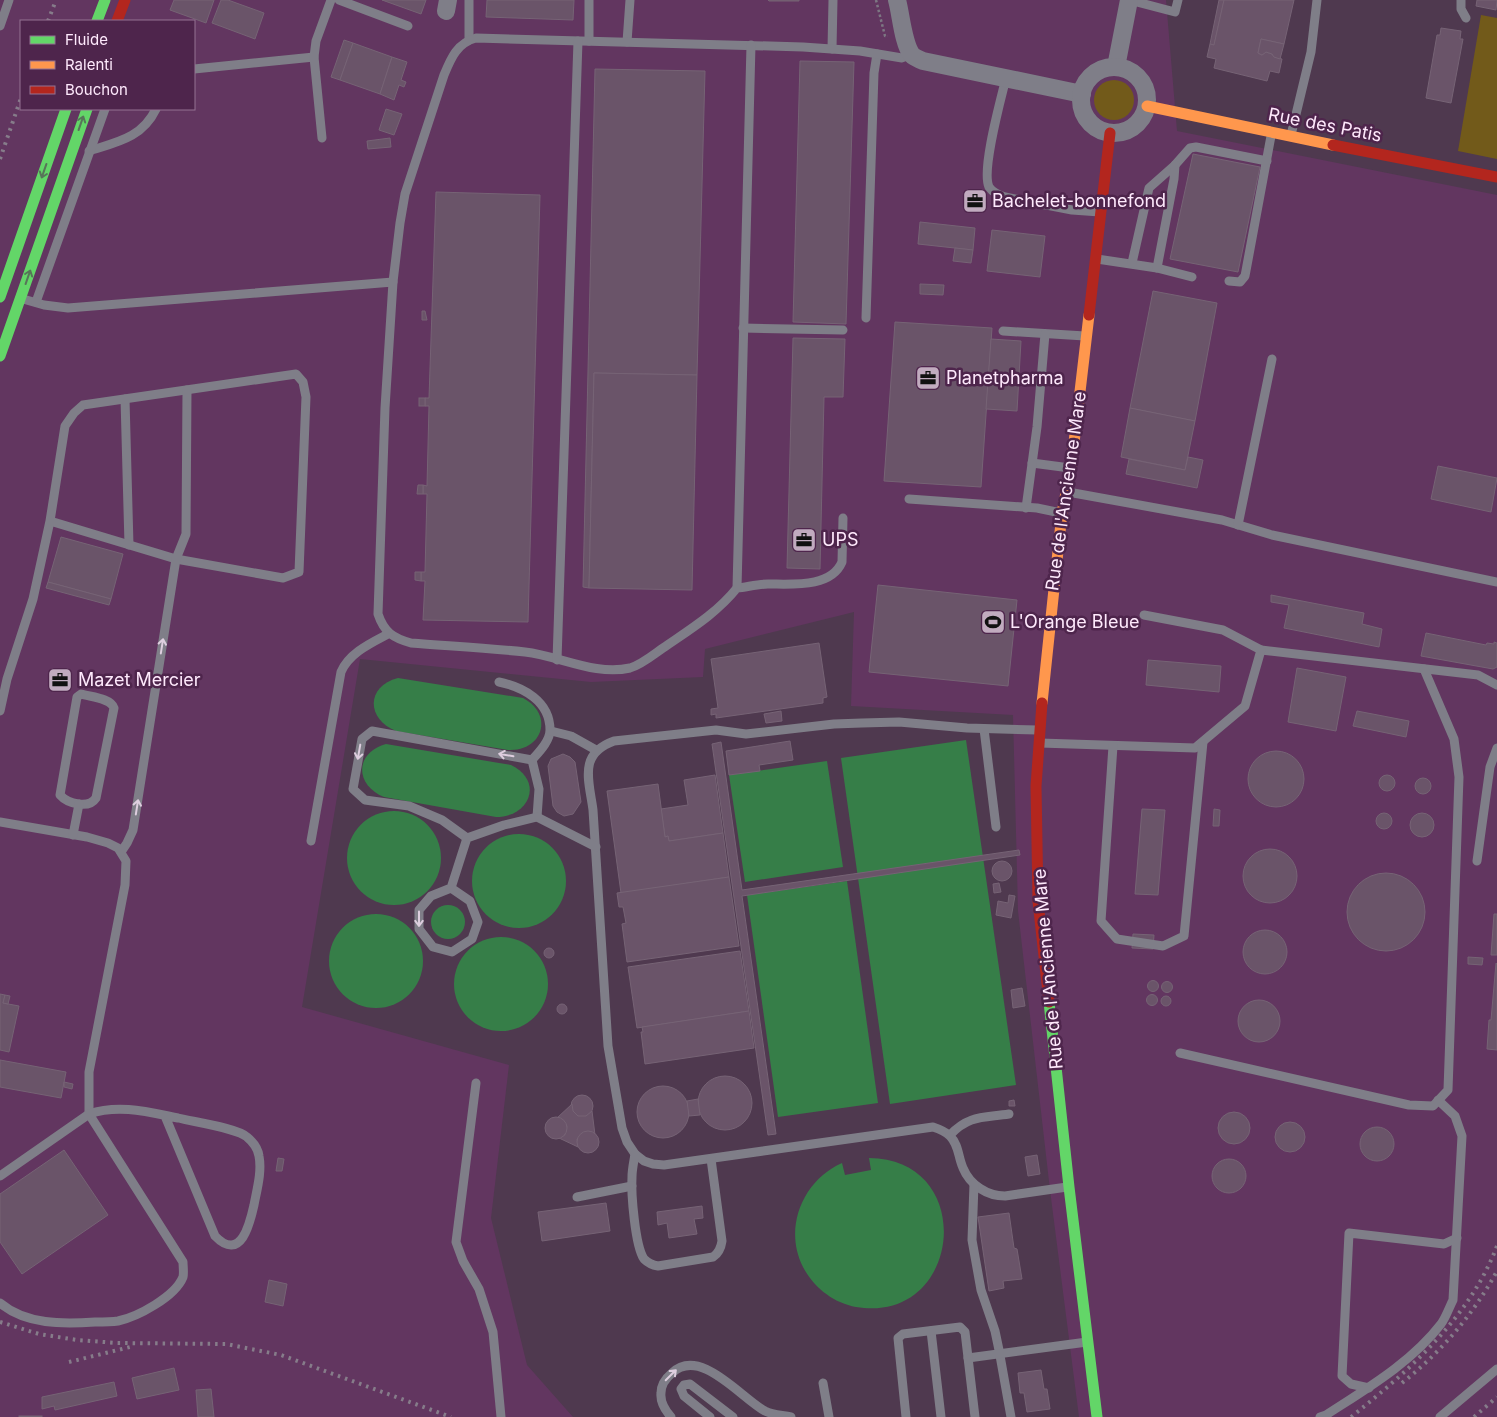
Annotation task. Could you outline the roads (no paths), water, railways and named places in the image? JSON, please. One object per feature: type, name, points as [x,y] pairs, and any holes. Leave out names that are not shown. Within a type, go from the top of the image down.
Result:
[{"type":"street","points":[[97,20],[105,0]]},
{"type":"street","points":[[898,0],[907,44],[911,54],[923,61],[1082,94]]},
{"type":"street","points":[[1116,67],[1129,0]]},
{"type":"street","points":[[1116,67],[1126,69],[1140,80],[1148,96],[1145,114],[1134,127],[1127,131],[1110,133],[1096,128],[1090,123],[1082,109],[1082,94],[1085,85],[1098,71],[1116,67]]},
{"type":"street","name":"Rue des Patis","points":[[1147,106],[1272,133],[1497,177]]},
{"type":"street","points":[[0,297],[66,110]]},
{"type":"street","points":[[0,356],[87,110]]},
{"type":"street","name":"Rue de l'Ancienne Mare","points":[[1097,1417],[1038,901],[1036,786],[1046,652],[1110,133]]},
{"type":"lane","points":[[0,26],[9,0]]},
{"type":"lane","points":[[322,138],[314,57],[316,41],[331,0]]},
{"type":"lane","points":[[339,0],[408,26]]},
{"type":"lane","points":[[469,40],[470,0]]},
{"type":"lane","points":[[589,0],[589,41]]},
{"type":"lane","points":[[627,42],[630,0]]},
{"type":"lane","points":[[832,48],[833,0]]},
{"type":"lane","points":[[1129,0],[1175,12],[1178,0]]},
{"type":"lane","points":[[1290,136],[1311,52],[1317,0]]},
{"type":"lane","points":[[1461,0],[1461,9],[1466,18]]},
{"type":"lane","points":[[751,45],[736,588],[725,603],[706,619],[632,668],[613,670],[580,665],[527,652],[411,643],[388,634],[381,624],[378,614],[385,408],[393,282],[400,222],[405,194],[451,58],[457,49],[469,40],[476,38],[751,45],[832,48],[902,58],[911,54]]},
{"type":"lane","points":[[558,660],[578,41]]},
{"type":"lane","points":[[866,318],[874,73],[877,54]]},
{"type":"lane","points":[[195,69],[314,57]]},
{"type":"lane","points":[[1006,78],[988,164],[987,179],[990,188],[996,194],[1005,197],[1072,210],[1100,212]]},
{"type":"lane","points":[[36,302],[105,110]]},
{"type":"lane","points":[[70,157],[134,135],[146,125],[155,110]]},
{"type":"lane","points":[[1229,281],[1240,282],[1245,276],[1272,133]]},
{"type":"lane","points":[[1132,263],[1147,193],[1153,184],[1175,165],[1190,148],[1196,147],[1267,161]]},
{"type":"lane","points":[[1157,268],[1175,165]]},
{"type":"lane","points":[[1094,258],[1132,263],[1192,277]]},
{"type":"lane","points":[[20,299],[68,308],[393,282]]},
{"type":"lane","points":[[744,328],[843,330]]},
{"type":"lane","points":[[1003,331],[1085,336]]},
{"type":"lane","points":[[1026,508],[1037,427],[1046,334]]},
{"type":"lane","points":[[1238,525],[1272,358]]},
{"type":"lane","points":[[0,711],[7,679],[33,599],[50,521],[65,426],[74,413],[83,405],[296,374],[303,382],[306,397],[299,572],[283,578],[176,559],[50,521]]},
{"type":"lane","points":[[121,852],[133,830],[176,559],[186,534],[187,390]]},
{"type":"lane","points":[[125,399],[129,545]]},
{"type":"lane","points":[[1032,463],[1070,468]]},
{"type":"lane","points":[[1067,492],[1222,520],[1272,535],[1497,582]]},
{"type":"lane","points":[[909,499],[1026,508],[1062,513]]},
{"type":"lane","points":[[736,588],[766,584],[806,583],[822,579],[834,573],[840,568],[842,562],[843,518]]},
{"type":"lane","points":[[1144,615],[1223,630],[1261,650],[1478,675],[1497,685]]},
{"type":"lane","points":[[311,841],[341,672],[344,665],[364,647],[388,634]]},
{"type":"lane","points":[[1040,743],[1195,748],[1246,706],[1261,650]]},
{"type":"lane","points":[[1180,1053],[1409,1105],[1433,1106],[1448,1090],[1459,777],[1454,739],[1424,668]]},
{"type":"lane","points":[[499,682],[517,686],[538,701],[547,715],[551,731],[544,746],[532,760]]},
{"type":"lane","points":[[81,694],[109,701],[113,704],[114,708],[96,798],[89,804],[79,804],[66,801],[60,795],[78,697],[81,694]]},
{"type":"lane","points":[[1040,730],[984,729],[900,722],[834,724],[746,734],[716,730],[614,741],[596,750],[590,759],[588,772],[596,847],[608,1046],[622,1128],[627,1142],[644,1161],[664,1165],[933,1127],[943,1130],[950,1135],[956,1145],[963,1168],[968,1177],[984,1192],[996,1196],[1070,1186]]},
{"type":"lane","points":[[984,729],[996,827]]},
{"type":"lane","points":[[467,838],[442,820],[409,806],[365,800],[353,789],[362,739],[372,731],[532,760]]},
{"type":"lane","points":[[551,731],[571,736],[596,750]]},
{"type":"lane","points":[[1113,746],[1101,921],[1117,939],[1163,946],[1184,936],[1203,742]]},
{"type":"lane","points":[[1477,861],[1490,767],[1497,748]]},
{"type":"lane","points":[[532,760],[539,789],[537,817]]},
{"type":"lane","points":[[73,835],[79,804]]},
{"type":"lane","points":[[467,838],[504,825],[537,817],[596,847]]},
{"type":"lane","points":[[0,822],[108,843],[118,848],[126,861],[125,885],[89,1072],[88,1114],[183,1262],[183,1276],[174,1290],[157,1305],[118,1321],[46,1322],[10,1311],[0,1303]]},
{"type":"lane","points":[[451,888],[467,838]]},
{"type":"lane","points":[[451,888],[470,902],[478,922],[472,939],[452,952],[433,947],[419,929],[419,910],[431,896],[451,888]]},
{"type":"lane","points":[[476,1084],[456,1242],[480,1289],[492,1332],[501,1417]]},
{"type":"lane","points":[[1320,1417],[1368,1388],[1413,1353],[1441,1324],[1454,1300],[1462,1136],[1455,1116],[1438,1100]]},
{"type":"lane","points":[[0,1176],[88,1114],[102,1110],[117,1108],[165,1116],[239,1132],[253,1143],[259,1153],[261,1166],[248,1229],[243,1238],[236,1243],[222,1243],[215,1236],[165,1116]]},
{"type":"lane","points":[[950,1135],[966,1121],[1009,1114]]},
{"type":"lane","points":[[636,1154],[632,1186],[638,1244],[646,1261],[658,1266],[713,1257],[718,1254],[722,1241],[711,1159]]},
{"type":"lane","points":[[974,1184],[972,1240],[980,1290],[995,1332],[1011,1417]]},
{"type":"lane","points":[[577,1197],[632,1186]]},
{"type":"lane","points":[[1368,1388],[1352,1384],[1342,1376],[1349,1233],[1444,1244],[1457,1238]]},
{"type":"lane","points":[[906,1417],[898,1338],[903,1334],[960,1327],[965,1332],[975,1417]]},
{"type":"lane","points":[[931,1331],[941,1417]]},
{"type":"lane","points":[[968,1358],[1088,1342]]},
{"type":"lane","points":[[671,1417],[662,1403],[662,1384],[676,1369],[694,1365],[706,1368],[716,1374],[764,1410],[775,1415],[791,1417]]},
{"type":"lane","points":[[1440,1417],[1497,1369]]},
{"type":"lane","points":[[823,1383],[829,1417]]},
{"type":"lane","points":[[710,1417],[684,1396],[681,1389],[684,1385],[690,1384],[733,1417]]},
{"type":"railway","points":[[48,20],[56,0]]},
{"type":"railway","points":[[0,159],[20,101]]},
{"type":"railway","points":[[1351,1417],[1416,1361],[1454,1319],[1471,1296],[1497,1246]]},
{"type":"railway","points":[[1402,1383],[1430,1359],[1467,1318],[1497,1271]]},
{"type":"railway","points":[[0,1322],[39,1334],[77,1340],[117,1343],[226,1344],[281,1355],[451,1417]]},
{"type":"railway","points":[[69,1362],[130,1347]]},
{"type":"railway","points":[[1474,1417],[1497,1397]]},
{"type":"place","name":"Bachelet-bonnefond","points":[[975,201]]},
{"type":"place","name":"Planetpharma","points":[[928,378]]},
{"type":"place","name":"UPS","points":[[804,540]]},
{"type":"place","name":"L'Orange Bleue","points":[[993,622]]},
{"type":"place","name":"Mazet Mercier","points":[[60,680]]}]
